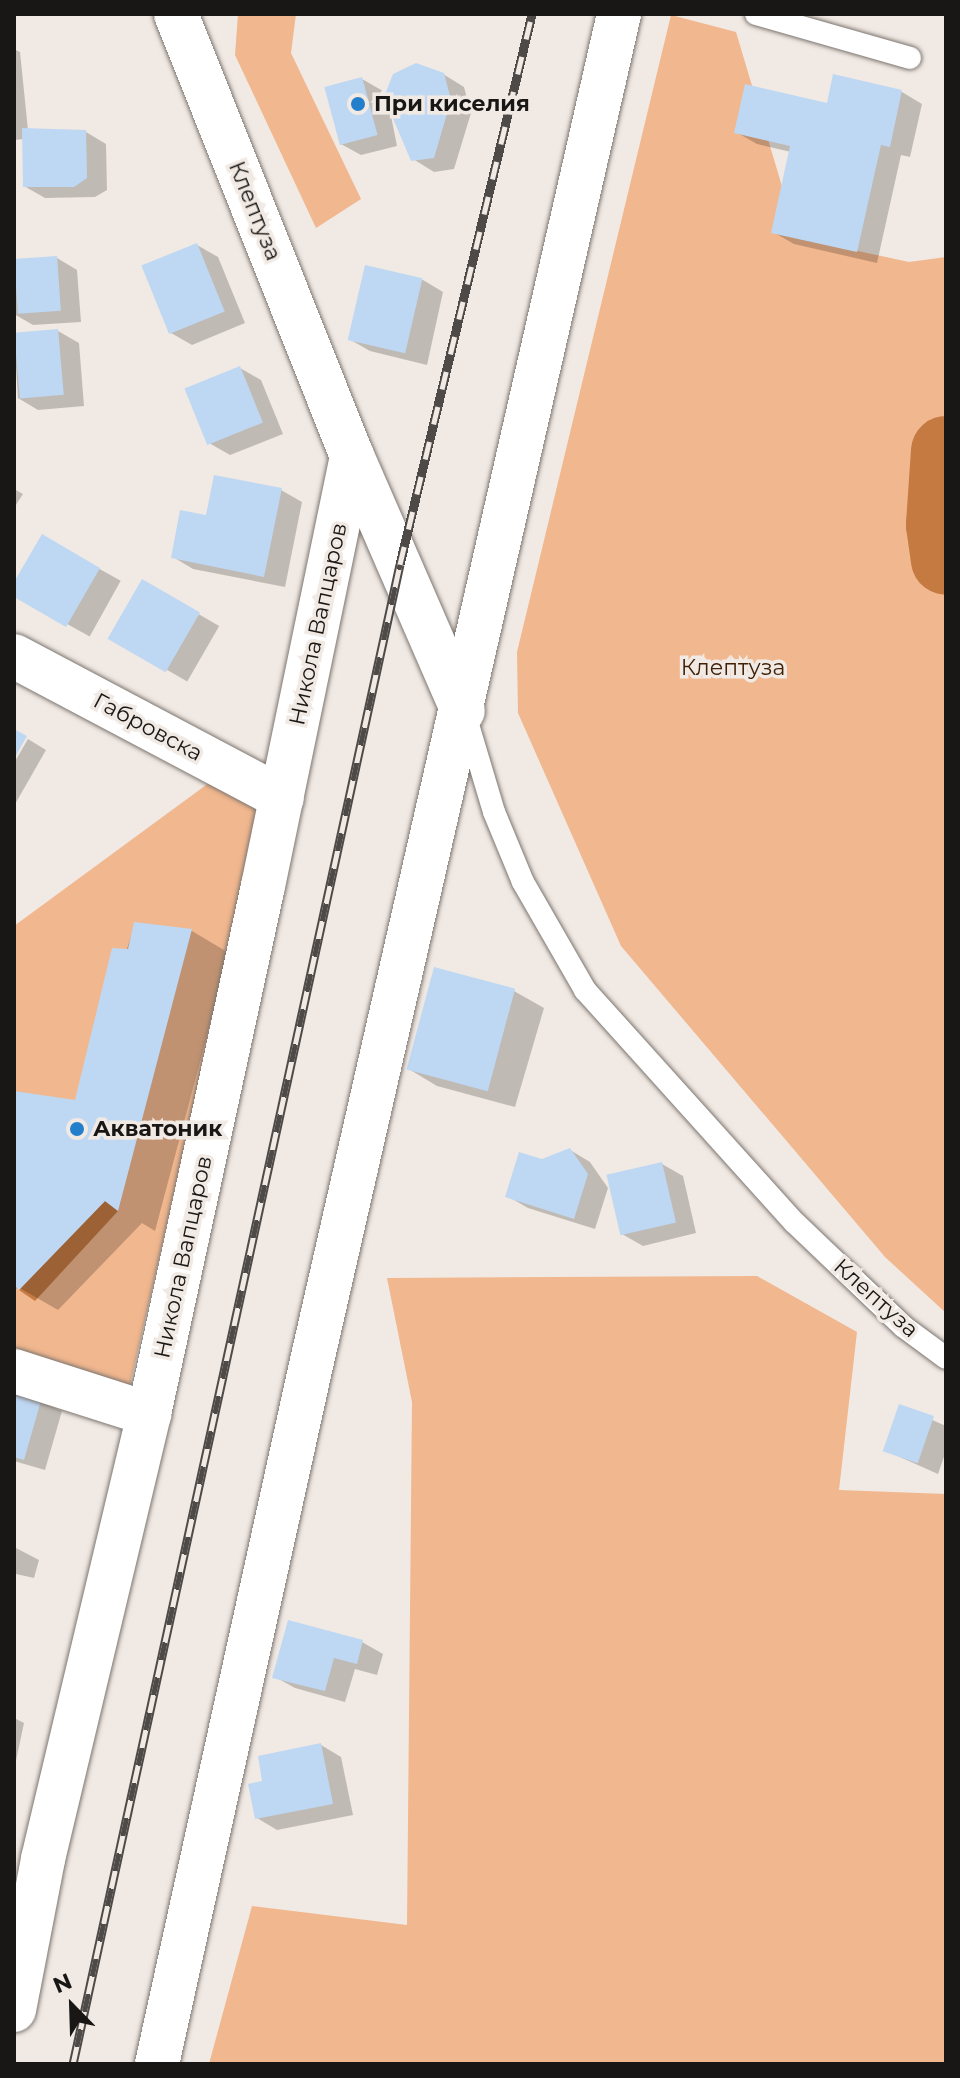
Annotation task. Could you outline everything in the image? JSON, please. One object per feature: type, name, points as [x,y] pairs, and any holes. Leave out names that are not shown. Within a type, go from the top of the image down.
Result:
[{"type":"street","name":"Клептуза","points":[[176,14],[352,456],[463,711]]},
{"type":"street","points":[[193,56],[204,14]]},
{"type":"street","points":[[157,2064],[312,1361],[463,711],[619,14]]},
{"type":"street","name":"Никола Вапцаров","points":[[14,2010],[43,1859],[149,1414],[282,798],[352,456]]},
{"type":"street","name":"Габровска","points":[[14,656],[282,798]]},
{"type":"street","points":[[14,1371],[149,1414]]},
{"type":"lane","points":[[756,14],[910,58]]},
{"type":"lane","name":"Клептуза","points":[[463,711],[494,812],[523,882],[585,990],[794,1222],[904,1327],[946,1358]]},
{"type":"green space","points":[[238,14],[296,14],[291,53],[361,199],[316,228],[235,55]]},
{"type":"green space","name":"Клептуза","points":[[671,15],[736,32],[795,230],[835,246],[909,262],[946,257],[946,1313],[885,1257],[621,946],[518,713],[517,652]]},
{"type":"green space","points":[[217,777],[261,814],[130,1385],[14,1352],[14,926]]},
{"type":"green space","points":[[757,1276],[857,1332],[839,1490],[946,1494],[944,2064],[209,2064],[252,1906],[407,1925],[412,1402],[387,1278]]},
{"type":"shaded area","points":[[105,1201],[118,1211],[35,1301],[19,1290]]},
{"type":"building","points":[[416,63],[444,73],[451,100],[434,158],[411,161],[384,97],[393,74]]},
{"type":"building","points":[[833,74],[902,90],[890,147],[881,145],[857,252],[771,233],[790,146],[734,133],[745,84],[827,103]]},
{"type":"building","points":[[362,77],[378,135],[340,145],[324,87]]},
{"type":"building","points":[[22,128],[86,130],[87,178],[74,187],[23,187]]},
{"type":"building","points":[[197,243],[225,312],[169,334],[141,265]]},
{"type":"building","points":[[57,256],[61,311],[18,314],[14,259]]},
{"type":"building","points":[[365,265],[422,278],[405,353],[348,340]]},
{"type":"building","points":[[58,329],[64,395],[20,399],[14,333]]},
{"type":"building","points":[[240,366],[263,423],[207,445],[184,388]]},
{"type":"building","points":[[214,475],[282,488],[264,577],[171,558],[180,510],[206,515]]},
{"type":"building","points":[[42,534],[100,568],[66,627],[14,597],[14,582]]},
{"type":"building","points":[[142,579],[200,612],[166,672],[108,639]]},
{"type":"building","points":[[14,729],[27,736],[14,759]]},
{"type":"building","name":"Акватоник","points":[[134,922],[192,929],[118,1211],[105,1201],[19,1290],[14,1285],[14,1091],[75,1100],[112,948],[128,949]]},
{"type":"building","points":[[434,967],[515,989],[488,1091],[407,1069]]},
{"type":"building","points":[[570,1148],[588,1174],[574,1219],[505,1197],[519,1152],[542,1159]]},
{"type":"building","points":[[662,1162],[676,1222],[620,1235],[606,1175]]},
{"type":"building","points":[[14,1389],[42,1397],[24,1460],[14,1457]]},
{"type":"building","points":[[899,1404],[934,1416],[918,1463],[883,1451]]},
{"type":"building","points":[[288,1620],[363,1640],[357,1664],[334,1658],[325,1691],[272,1678]]},
{"type":"building","points":[[321,1743],[333,1804],[255,1819],[248,1784],[262,1781],[258,1756]]},
{"type":"waterway","points":[[946,451],[941,525],[946,560]]},
{"type":"railway","points":[[73,2064],[400,564],[532,14]]},
{"type":"place","name":"При киселия","points":[[358,104]]},
{"type":"place","name":"Акватоник","points":[[77,1129]]}]
